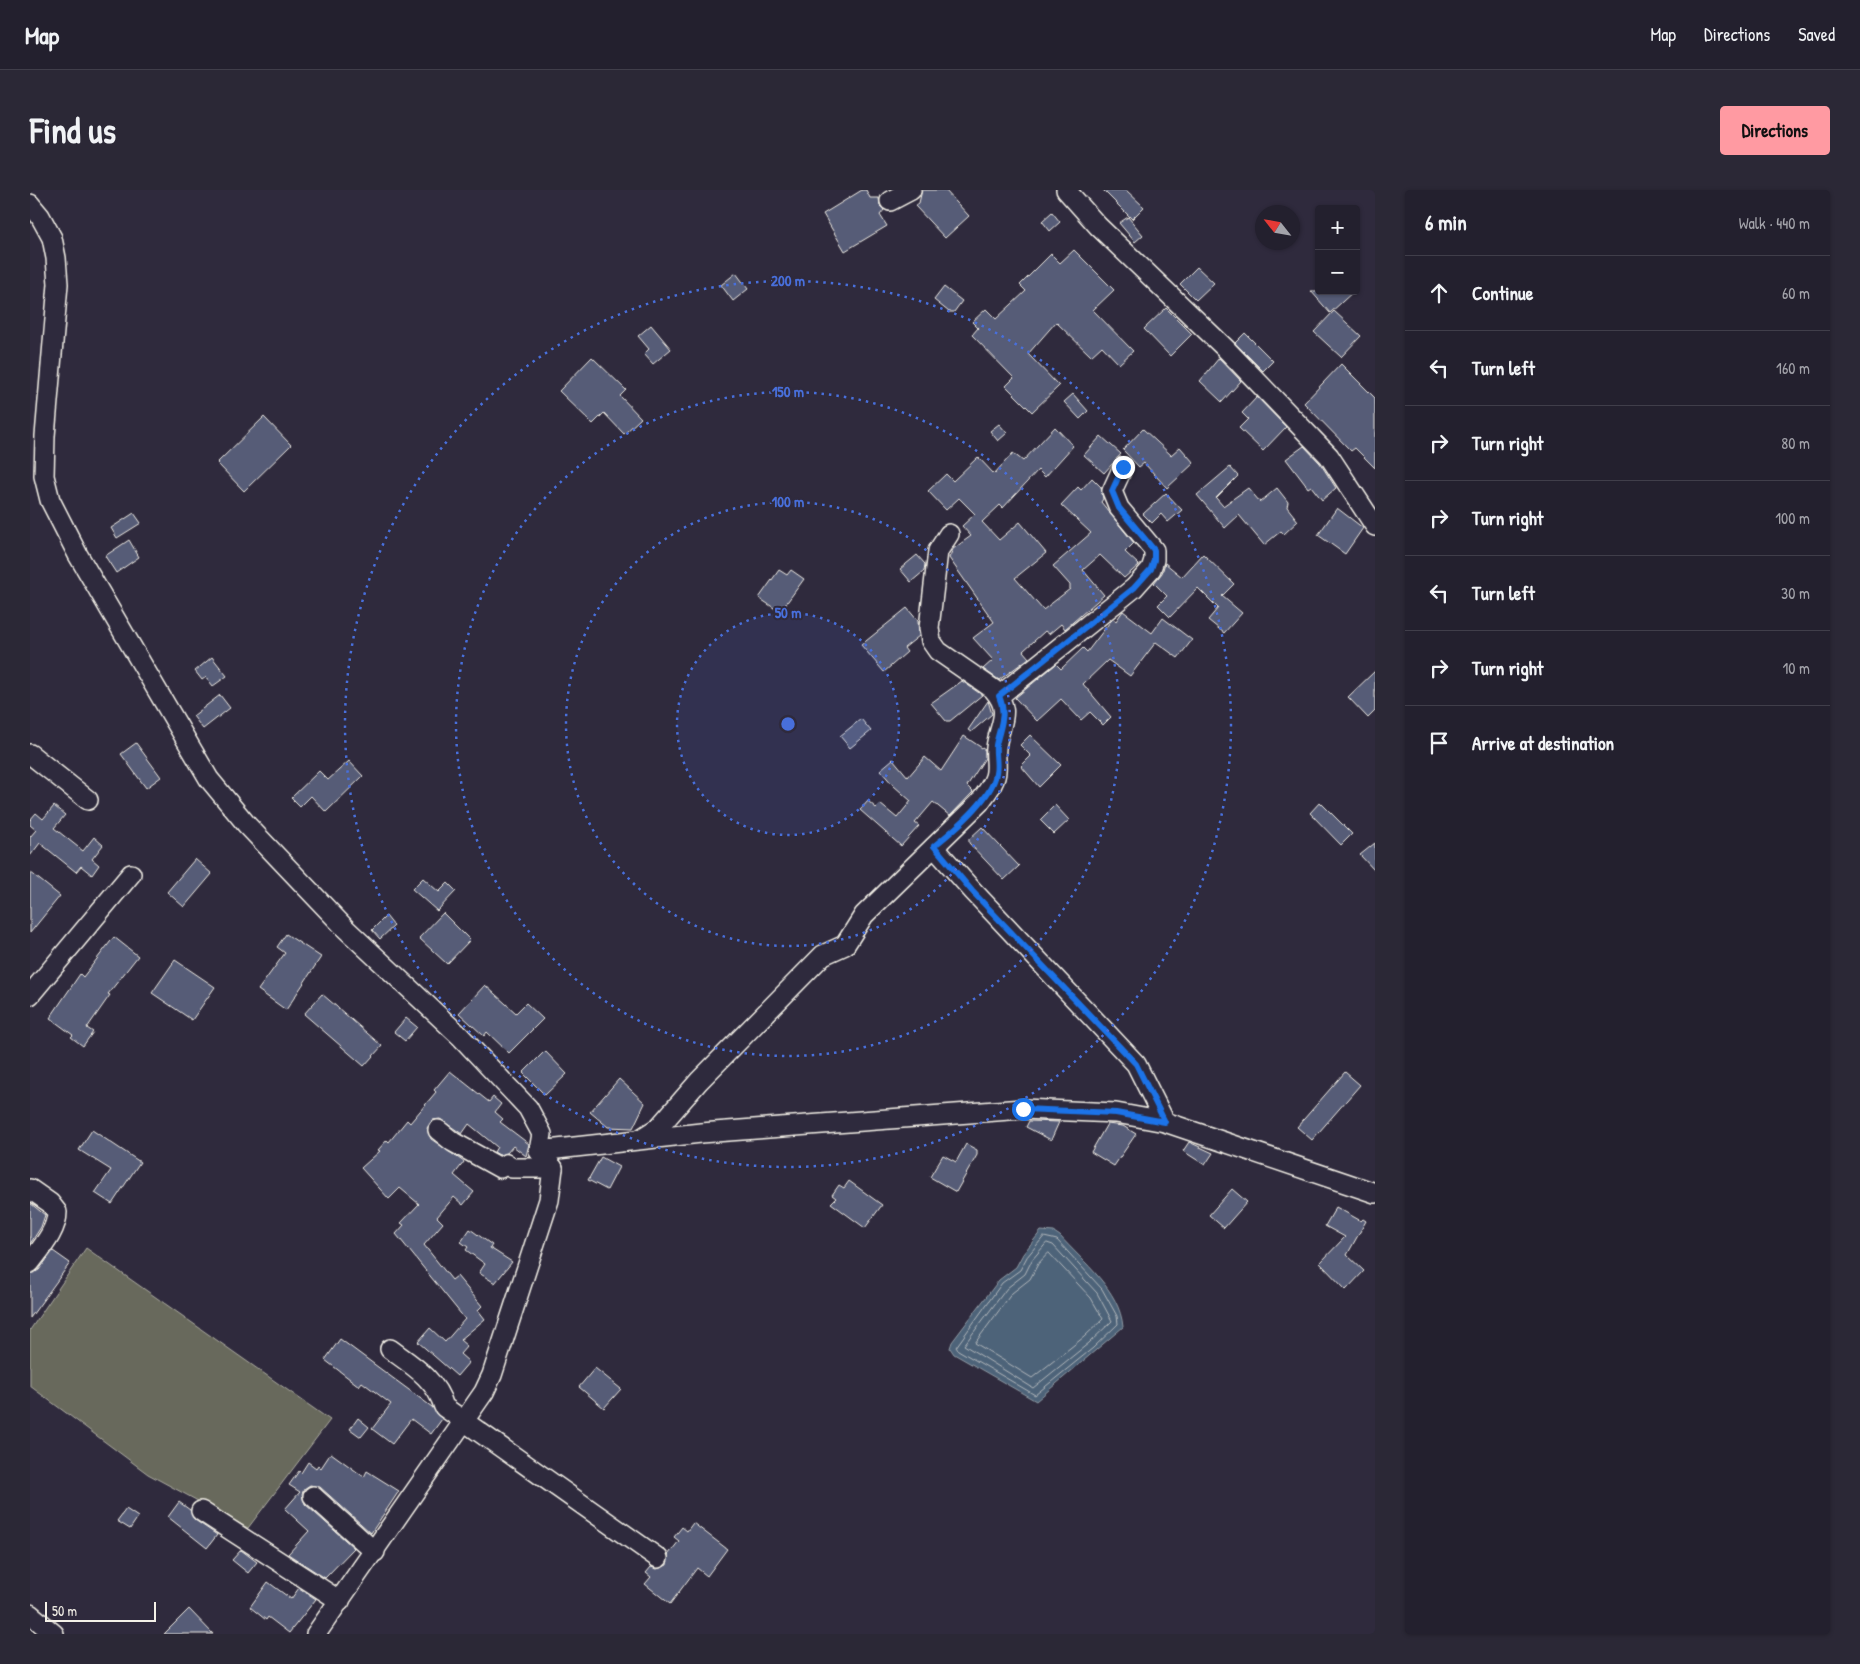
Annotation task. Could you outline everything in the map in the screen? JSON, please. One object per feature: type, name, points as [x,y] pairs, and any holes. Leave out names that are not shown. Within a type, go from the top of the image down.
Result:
[{"type":"street","points":[[890,201],[910,190]]},
{"type":"street","points":[[1066,190],[1098,226],[1224,347],[1329,456],[1375,526]]},
{"type":"street","points":[[30,204],[40,216],[52,238],[58,284],[45,436],[44,476],[50,500],[78,555],[209,779],[247,826],[346,929],[460,1036],[528,1108],[542,1134],[539,1151],[553,1168],[549,1200],[492,1375],[465,1421],[316,1634]]},
{"type":"street","points":[[999,696],[1134,588],[1151,569],[1154,560],[1154,550],[1119,508],[1112,491],[1123,467]]},
{"type":"street","points":[[639,1140],[659,1127],[699,1081],[822,955],[845,945],[864,915],[980,802],[993,782],[996,772],[996,748],[1004,713],[999,696],[993,689],[938,651],[931,641],[929,628],[938,551],[949,534]]},
{"type":"street","points":[[30,754],[88,800]]},
{"type":"street","points":[[934,846],[972,891],[1136,1064],[1165,1122]]},
{"type":"street","points":[[30,995],[131,874]]},
{"type":"street","points":[[539,1151],[702,1133],[1023,1109],[1116,1113],[1165,1122],[1375,1193]]},
{"type":"street","points":[[438,1130],[453,1142],[500,1168],[506,1164],[512,1168],[553,1168]]},
{"type":"street","points":[[30,1190],[50,1204],[57,1212],[57,1219],[51,1234],[30,1263]]},
{"type":"street","points":[[390,1349],[430,1380],[440,1394],[444,1406],[658,1558]]},
{"type":"street","points":[[313,1496],[375,1552]]},
{"type":"street","points":[[201,1511],[340,1601]]},
{"type":"street","points":[[30,1614],[54,1634]]},
{"type":"green space","points":[[86,1248],[330,1420],[248,1528],[148,1474],[30,1386],[30,1330]]},
{"type":"water","points":[[1041,1231],[1054,1232],[1060,1236],[1099,1277],[1115,1301],[1123,1327],[1036,1401],[954,1354],[950,1348],[952,1342],[999,1280],[1016,1267],[1023,1254]]},
{"type":"building","points":[[862,190],[866,190],[870,198],[879,198],[880,206],[884,210],[880,215],[887,226],[845,251],[823,214]]},
{"type":"building","points":[[922,190],[945,190],[969,216],[945,238],[915,206],[919,203]]},
{"type":"building","points":[[1103,190],[1126,190],[1144,207],[1132,219]]},
{"type":"building","points":[[1052,212],[1060,222],[1050,231],[1042,221]]},
{"type":"building","points":[[1128,217],[1143,235],[1135,242],[1119,223]]},
{"type":"building","points":[[1074,250],[1114,290],[1093,310],[1133,351],[1119,364],[1102,346],[1091,356],[1056,322],[1028,354],[1059,386],[1032,412],[1006,386],[1014,378],[972,335],[978,328],[972,322],[986,309],[996,319],[1026,291],[1020,285],[1051,254],[1060,263]]},
{"type":"building","points":[[1197,267],[1214,283],[1196,300],[1180,284]]},
{"type":"building","points":[[736,273],[748,289],[733,301],[721,285]]},
{"type":"building","points":[[944,287],[962,301],[954,312],[949,312],[934,300]]},
{"type":"building","points":[[1311,291],[1315,291],[1315,295],[1350,295],[1330,313]]},
{"type":"building","points":[[1166,308],[1192,334],[1170,356],[1144,329]]},
{"type":"building","points":[[1334,311],[1361,336],[1341,357],[1314,332]]},
{"type":"building","points":[[651,325],[671,349],[653,364],[644,354],[649,349],[638,336]]},
{"type":"building","points":[[1245,333],[1273,361],[1263,371],[1235,343]]},
{"type":"building","points":[[592,357],[626,390],[620,396],[641,418],[624,434],[604,413],[593,424],[559,391]]},
{"type":"building","points":[[1219,358],[1241,381],[1222,402],[1200,381]]},
{"type":"building","points":[[1341,364],[1375,398],[1375,468],[1355,448],[1351,451],[1304,403]]},
{"type":"building","points":[[1073,394],[1088,411],[1080,419],[1064,402]]},
{"type":"building","points":[[1257,397],[1286,427],[1263,451],[1239,428],[1248,419],[1242,413]]},
{"type":"building","points":[[264,417],[291,445],[244,491],[217,463]]},
{"type":"building","points":[[999,424],[1007,433],[998,441],[990,431]]},
{"type":"building","points":[[1055,427],[1073,446],[1045,477],[1038,470],[1003,508],[1000,505],[982,522],[999,540],[1020,522],[1046,553],[1015,578],[1043,610],[1070,589],[1070,585],[1053,566],[1091,533],[1061,505],[1078,487],[1081,490],[1092,478],[1101,487],[1103,499],[1101,502],[1134,543],[1125,552],[1139,565],[1124,578],[1100,555],[1083,570],[1104,595],[1065,629],[1061,624],[1049,634],[1045,631],[1023,651],[1029,658],[999,680],[983,669],[993,660],[973,638],[994,622],[949,558],[953,549],[971,536],[962,526],[975,514],[959,498],[946,510],[928,491],[946,474],[953,481],[978,457],[994,474],[1013,453],[1023,461]]},
{"type":"building","points":[[1143,429],[1171,455],[1180,447],[1194,463],[1167,488],[1144,463],[1139,467],[1123,450]]},
{"type":"building","points":[[1101,436],[1121,454],[1104,473],[1084,455]]},
{"type":"building","points":[[1304,446],[1320,463],[1336,488],[1322,500],[1311,486],[1308,488],[1286,459]]},
{"type":"building","points":[[1230,467],[1238,476],[1216,498],[1223,506],[1248,488],[1260,502],[1277,488],[1288,502],[1287,507],[1298,521],[1284,534],[1281,531],[1264,545],[1239,515],[1225,528],[1197,495]]},
{"type":"building","points":[[1166,493],[1182,510],[1168,522],[1161,514],[1152,523],[1143,514]]},
{"type":"building","points":[[1337,508],[1363,528],[1345,554],[1318,535]]},
{"type":"building","points":[[134,513],[141,523],[117,538],[111,528]]},
{"type":"building","points":[[129,540],[139,557],[116,573],[105,556]]},
{"type":"building","points":[[1203,554],[1234,584],[1222,596],[1242,613],[1224,633],[1208,620],[1218,608],[1198,588],[1170,617],[1158,605],[1167,596],[1154,583],[1162,573],[1165,563],[1182,577]]},
{"type":"building","points":[[917,555],[925,564],[924,571],[911,582],[900,569]]},
{"type":"building","points":[[779,570],[787,575],[791,570],[804,579],[780,612],[759,598]]},
{"type":"building","points":[[907,608],[918,621],[919,636],[904,648],[907,652],[884,672],[861,645]]},
{"type":"building","points":[[1123,611],[1152,633],[1163,618],[1192,640],[1178,658],[1156,642],[1130,676],[1108,660],[1083,684],[1111,717],[1103,725],[1090,712],[1081,720],[1061,699],[1037,721],[1015,698],[1056,664],[1061,669],[1083,648],[1087,652],[1110,622],[1113,619],[1116,621]]},
{"type":"building","points":[[212,657],[227,676],[213,686],[206,677],[202,680],[195,671]]},
{"type":"building","points":[[1375,671],[1375,711],[1368,718],[1348,697]]},
{"type":"building","points":[[962,681],[982,695],[950,721],[946,721],[931,703]]},
{"type":"building","points":[[220,695],[230,708],[203,729],[193,716]]},
{"type":"building","points":[[988,701],[992,714],[971,732],[968,730]]},
{"type":"building","points":[[861,719],[871,731],[850,748],[840,736]]},
{"type":"building","points":[[1030,735],[1061,765],[1039,787],[1021,766],[1031,756],[1020,745]]},
{"type":"building","points":[[964,736],[985,750],[985,758],[967,786],[973,792],[950,816],[933,802],[915,823],[919,826],[901,846],[860,810],[868,801],[876,808],[880,804],[897,818],[911,801],[880,770],[893,759],[908,777],[925,757],[941,771]]},
{"type":"building","points":[[136,743],[161,777],[146,788],[121,754]]},
{"type":"building","points":[[349,761],[363,776],[326,812],[311,796],[300,807],[291,798],[319,771],[328,780]]},
{"type":"building","points":[[1320,802],[1352,834],[1341,845],[1310,813]]},
{"type":"building","points":[[1055,805],[1069,820],[1054,834],[1040,820]]},
{"type":"building","points":[[54,806],[65,815],[54,828],[83,851],[94,837],[103,845],[92,859],[99,865],[92,875],[81,866],[76,872],[40,843],[30,856],[30,837],[36,830],[30,825],[30,820],[36,813],[43,819]]},
{"type":"building","points":[[982,827],[1019,866],[1004,880],[969,843],[969,839]]},
{"type":"building","points":[[1375,843],[1375,871],[1360,855]]},
{"type":"building","points":[[195,859],[212,874],[184,907],[167,892]]},
{"type":"building","points":[[30,872],[60,896],[30,933]]},
{"type":"building","points":[[423,878],[439,892],[448,883],[456,891],[437,911],[412,889]]},
{"type":"building","points":[[443,913],[470,940],[447,964],[419,938]]},
{"type":"building","points":[[386,916],[394,926],[380,939],[372,930]]},
{"type":"building","points":[[286,934],[321,957],[286,1010],[258,990],[285,953],[277,947]]},
{"type":"building","points":[[114,937],[138,956],[108,994],[110,995],[87,1028],[93,1032],[83,1046],[71,1037],[73,1035],[50,1018],[80,974],[83,977]]},
{"type":"building","points":[[175,960],[215,987],[192,1020],[152,993]]},
{"type":"building","points":[[485,985],[516,1013],[526,1003],[543,1019],[509,1053],[487,1032],[484,1036],[459,1013]]},
{"type":"building","points":[[322,994],[382,1046],[364,1066],[304,1014]]},
{"type":"building","points":[[406,1018],[417,1027],[405,1041],[394,1032]]},
{"type":"building","points":[[545,1051],[567,1074],[545,1095],[523,1073]]},
{"type":"building","points":[[450,1071],[489,1102],[493,1097],[501,1104],[495,1112],[503,1119],[500,1122],[529,1144],[526,1156],[513,1146],[507,1153],[499,1155],[494,1152],[497,1147],[469,1124],[462,1134],[440,1119],[433,1120],[427,1128],[431,1139],[464,1162],[454,1175],[474,1192],[463,1205],[454,1197],[437,1217],[443,1223],[424,1245],[452,1280],[457,1276],[482,1306],[478,1310],[485,1319],[460,1340],[467,1346],[460,1354],[469,1362],[457,1376],[418,1342],[430,1328],[445,1342],[465,1319],[396,1234],[404,1225],[401,1223],[419,1204],[400,1188],[389,1199],[361,1168],[380,1151],[378,1150],[387,1140],[389,1142],[407,1120],[410,1123],[436,1092],[434,1090]]},
{"type":"building","points":[[1345,1072],[1360,1085],[1312,1140],[1297,1127]]},
{"type":"building","points":[[619,1079],[645,1103],[633,1128],[608,1127],[590,1112]]},
{"type":"building","points":[[1029,1121],[1059,1122],[1051,1140],[1026,1127]]},
{"type":"building","points":[[1107,1124],[1123,1126],[1136,1134],[1114,1166],[1091,1152]]},
{"type":"building","points":[[92,1130],[140,1162],[112,1204],[95,1193],[111,1170],[79,1150]]},
{"type":"building","points":[[1189,1142],[1213,1153],[1205,1165],[1183,1151]]},
{"type":"building","points":[[966,1144],[977,1150],[977,1155],[956,1192],[930,1177],[943,1155],[956,1162]]},
{"type":"building","points":[[601,1157],[619,1167],[607,1190],[588,1180]]},
{"type":"building","points":[[849,1181],[882,1205],[865,1228],[831,1203],[836,1198],[832,1195],[839,1185],[844,1188]]},
{"type":"building","points":[[1232,1189],[1247,1202],[1224,1228],[1209,1215]]},
{"type":"building","points":[[30,1203],[45,1215],[41,1227],[30,1244]]},
{"type":"building","points":[[1336,1207],[1361,1221],[1363,1219],[1366,1221],[1347,1255],[1364,1271],[1346,1290],[1320,1263],[1345,1237],[1325,1226]]},
{"type":"building","points":[[470,1229],[492,1245],[490,1248],[512,1262],[495,1283],[479,1273],[485,1264],[466,1250],[468,1247],[461,1242]]},
{"type":"building","points":[[53,1251],[70,1263],[30,1318],[30,1274],[39,1270]]},
{"type":"building","points":[[340,1339],[432,1407],[442,1419],[431,1434],[411,1419],[392,1444],[372,1429],[391,1404],[362,1382],[359,1386],[325,1360]]},
{"type":"building","points":[[595,1368],[621,1389],[604,1408],[579,1387]]},
{"type":"building","points":[[358,1418],[369,1427],[361,1437],[350,1429]]},
{"type":"building","points":[[331,1453],[364,1477],[367,1471],[399,1491],[371,1533],[320,1487],[310,1485],[304,1489],[302,1494],[305,1504],[354,1548],[325,1578],[288,1554],[309,1531],[285,1509],[300,1492],[289,1485],[299,1471],[301,1473],[308,1462],[316,1468],[318,1465],[321,1468]]},
{"type":"building","points":[[179,1502],[190,1510],[195,1520],[217,1535],[207,1548],[168,1517]]},
{"type":"building","points":[[126,1509],[138,1517],[130,1529],[117,1521]]},
{"type":"building","points":[[693,1523],[727,1549],[707,1576],[697,1568],[670,1604],[645,1584],[651,1577],[646,1573],[651,1567],[657,1569],[667,1565],[668,1555],[679,1541],[674,1537],[682,1527],[687,1531]]},
{"type":"building","points":[[241,1550],[257,1562],[248,1573],[232,1560]]},
{"type":"building","points":[[268,1582],[291,1599],[299,1588],[316,1599],[289,1633],[268,1617],[266,1620],[250,1607]]},
{"type":"building","points":[[189,1609],[213,1634],[164,1634]]},
{"type":"route","points":[[1023,1109],[1116,1113],[1165,1122],[1148,1084],[1136,1064],[972,891],[940,856],[934,846],[980,802],[993,782],[996,772],[996,748],[1004,713],[999,696],[1134,588],[1145,578],[1151,569],[1154,560],[1154,550],[1119,508],[1112,491],[1123,467]]}]
